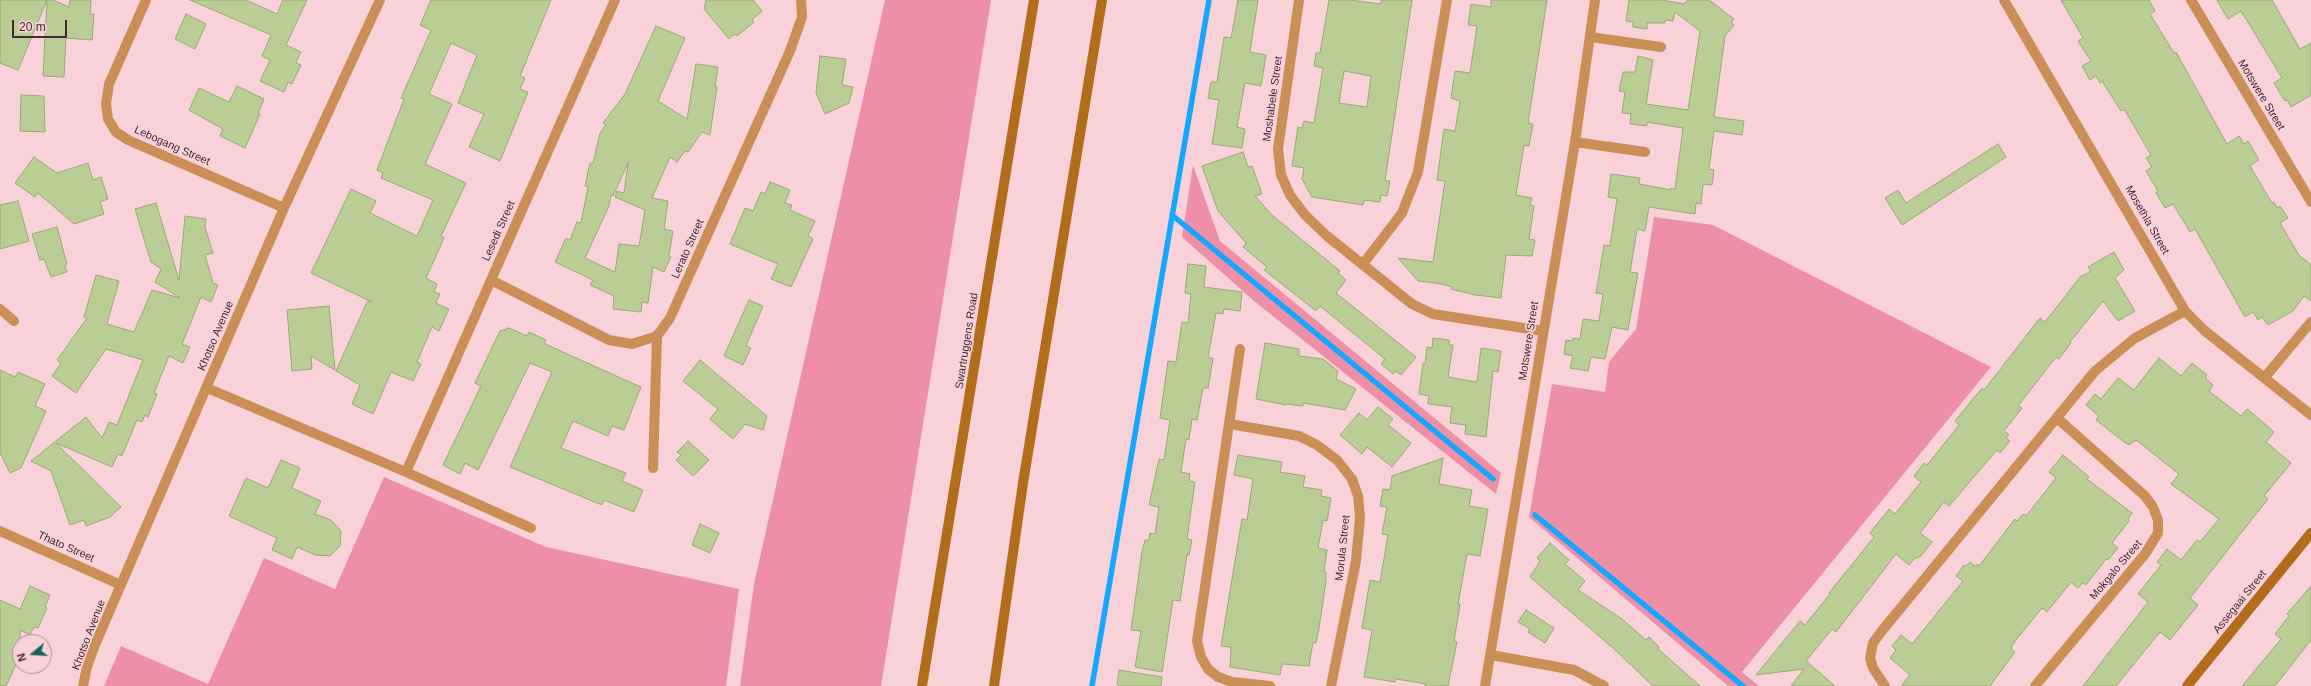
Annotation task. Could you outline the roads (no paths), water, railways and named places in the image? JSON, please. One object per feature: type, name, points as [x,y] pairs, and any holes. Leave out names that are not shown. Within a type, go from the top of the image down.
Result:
[{"type":"main road","name":"Swartruggens Road","points":[[922,686],[1034,0]]},
{"type":"main road","points":[[994,686],[1023,484],[1102,0]]},
{"type":"main road","name":"Assegaai Street","points":[[2188,686],[2311,533]]},
{"type":"street","name":"Lebogang Street","points":[[146,0],[109,84],[106,104],[108,119],[116,132],[128,140],[284,208]]},
{"type":"street","name":"Khotso Avenue","points":[[83,686],[87,667],[121,585],[284,208],[380,0]]},
{"type":"street","name":"Lesedi Street","points":[[406,472],[615,0]]},
{"type":"street","name":"Lerato Street","points":[[657,336],[670,318],[790,51],[802,17],[801,0]]},
{"type":"street","name":"Moshabele Street","points":[[1299,0],[1278,150],[1281,175],[1290,195],[1305,215],[1412,304],[1433,314],[1542,331]]},
{"type":"street","points":[[1363,264],[1402,213],[1418,172],[1447,0]]},
{"type":"street","name":"Motswere Street","points":[[1485,686],[1542,331],[1575,142],[1595,0]]},
{"type":"street","name":"Mosethla Street","points":[[2004,0],[2185,311],[2205,331],[2265,377],[2311,415]]},
{"type":"street","name":"Motswere Street","points":[[2191,0],[2311,202]]},
{"type":"street","points":[[1590,37],[1661,47]]},
{"type":"street","points":[[1575,142],[1645,152]]},
{"type":"street","points":[[491,280],[609,340],[632,344],[657,336],[653,468]]},
{"type":"street","points":[[0,309],[14,321]]},
{"type":"street","points":[[1885,686],[1873,668],[1870,658],[1873,642],[2095,371],[2135,338],[2185,311]]},
{"type":"street","points":[[2265,377],[2311,322]]},
{"type":"street","points":[[1240,349],[1197,641],[1201,657],[1208,669],[1218,677],[1232,682],[1270,686]]},
{"type":"street","points":[[207,388],[406,472],[531,528]]},
{"type":"street","name":"Mokgalo Street","points":[[2035,686],[2149,549],[2158,533],[2158,520],[2153,508],[2145,496],[2057,418]]},
{"type":"street","name":"Morula Street","points":[[1230,424],[1299,436],[1317,445],[1337,460],[1352,479],[1360,517],[1356,561],[1331,686]]},
{"type":"street","name":"Thato Street","points":[[0,531],[121,585]]},
{"type":"street","points":[[1491,655],[1574,670],[1604,686]]},
{"type":"waterway","points":[[1092,686],[1209,0]]},
{"type":"waterway","points":[[1172,215],[1493,479]]},
{"type":"waterway","points":[[1535,515],[1743,686]]}]
